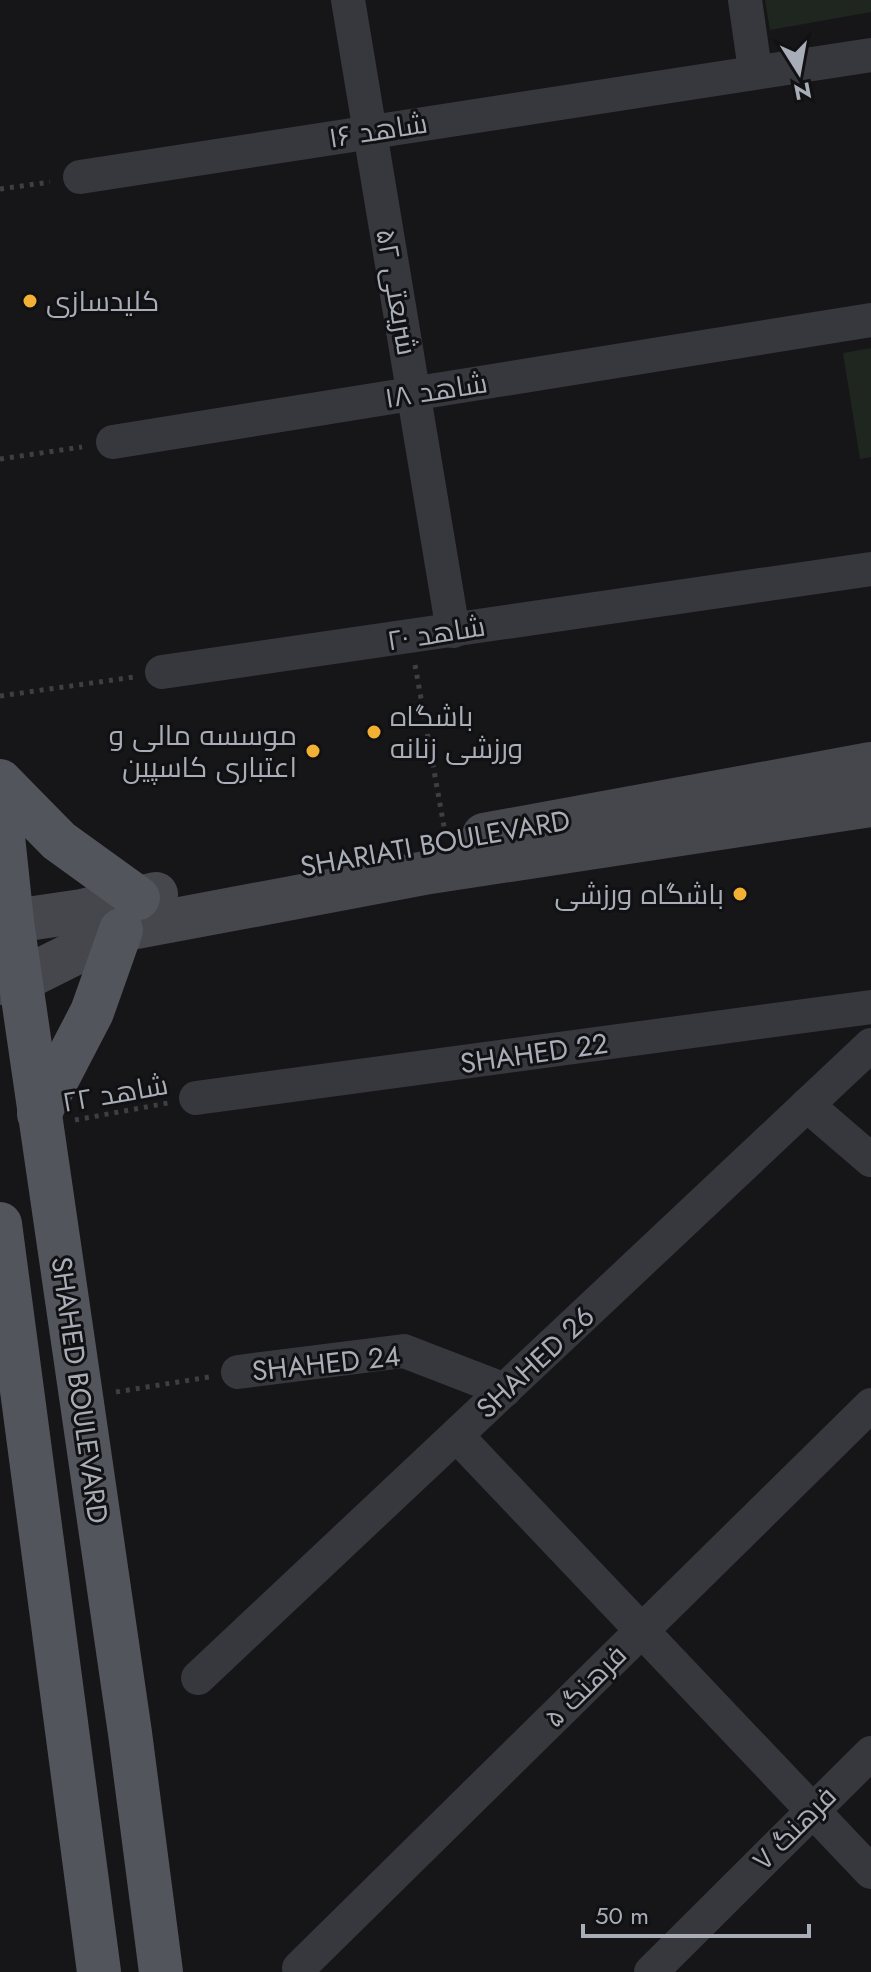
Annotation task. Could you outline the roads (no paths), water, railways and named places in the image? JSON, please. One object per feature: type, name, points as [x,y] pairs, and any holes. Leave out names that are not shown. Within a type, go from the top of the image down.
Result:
[{"type":"main road","name":"SHARIATI BOULEVARD","points":[[130,914],[447,841],[871,764]]},
{"type":"main road","points":[[0,781],[130,914]]},
{"type":"main road","name":"SHARIATI BOULEVARD","points":[[6,922],[82,911],[130,914],[871,805]]},
{"type":"main road","name":"SHAHED BOULEVARD","points":[[0,808],[11,982],[40,1120],[82,1398],[161,1972]]},
{"type":"main road","points":[[11,982],[130,914]]},
{"type":"main road","points":[[40,1120],[92,1012],[130,914]]},
{"type":"main road","name":"SHAHED BOULEVARD","points":[[0,1224],[99,1972]]},
{"type":"street","name":"شریعتی ۵۲","points":[[348,0],[453,631]]},
{"type":"street","points":[[745,0],[755,70]]},
{"type":"street","name":"شاهد ۱۶","points":[[80,177],[755,70],[871,55]]},
{"type":"street","name":"شاهد ۱۸","points":[[113,442],[871,320]]},
{"type":"street","name":"شاهد ۲۰","points":[[162,672],[871,569]]},
{"type":"street","name":"SHAHED 22","points":[[196,1098],[871,1007]]},
{"type":"street","name":"SHAHED 26","points":[[198,1678],[871,1045]]},
{"type":"street","points":[[807,1105],[871,1160]]},
{"type":"street","name":"SHAHED 24","points":[[238,1372],[404,1351],[505,1390]]},
{"type":"street","name":"فرهنگ ۵","points":[[299,1968],[871,1405]]},
{"type":"street","points":[[457,1436],[871,1872]]},
{"type":"street","name":"فرهنگ ۷","points":[[651,1972],[871,1753]]},
{"type":"place","name":"کلیدسازی","points":[[30,301]]},
{"type":"place","name":"باشگاه ورزشی زنانه","points":[[374,732]]},
{"type":"place","name":"موسسه مالی و اعتباری کاسپین","points":[[313,751]]},
{"type":"place","name":"باشگاه ورزشی","points":[[740,894]]}]
